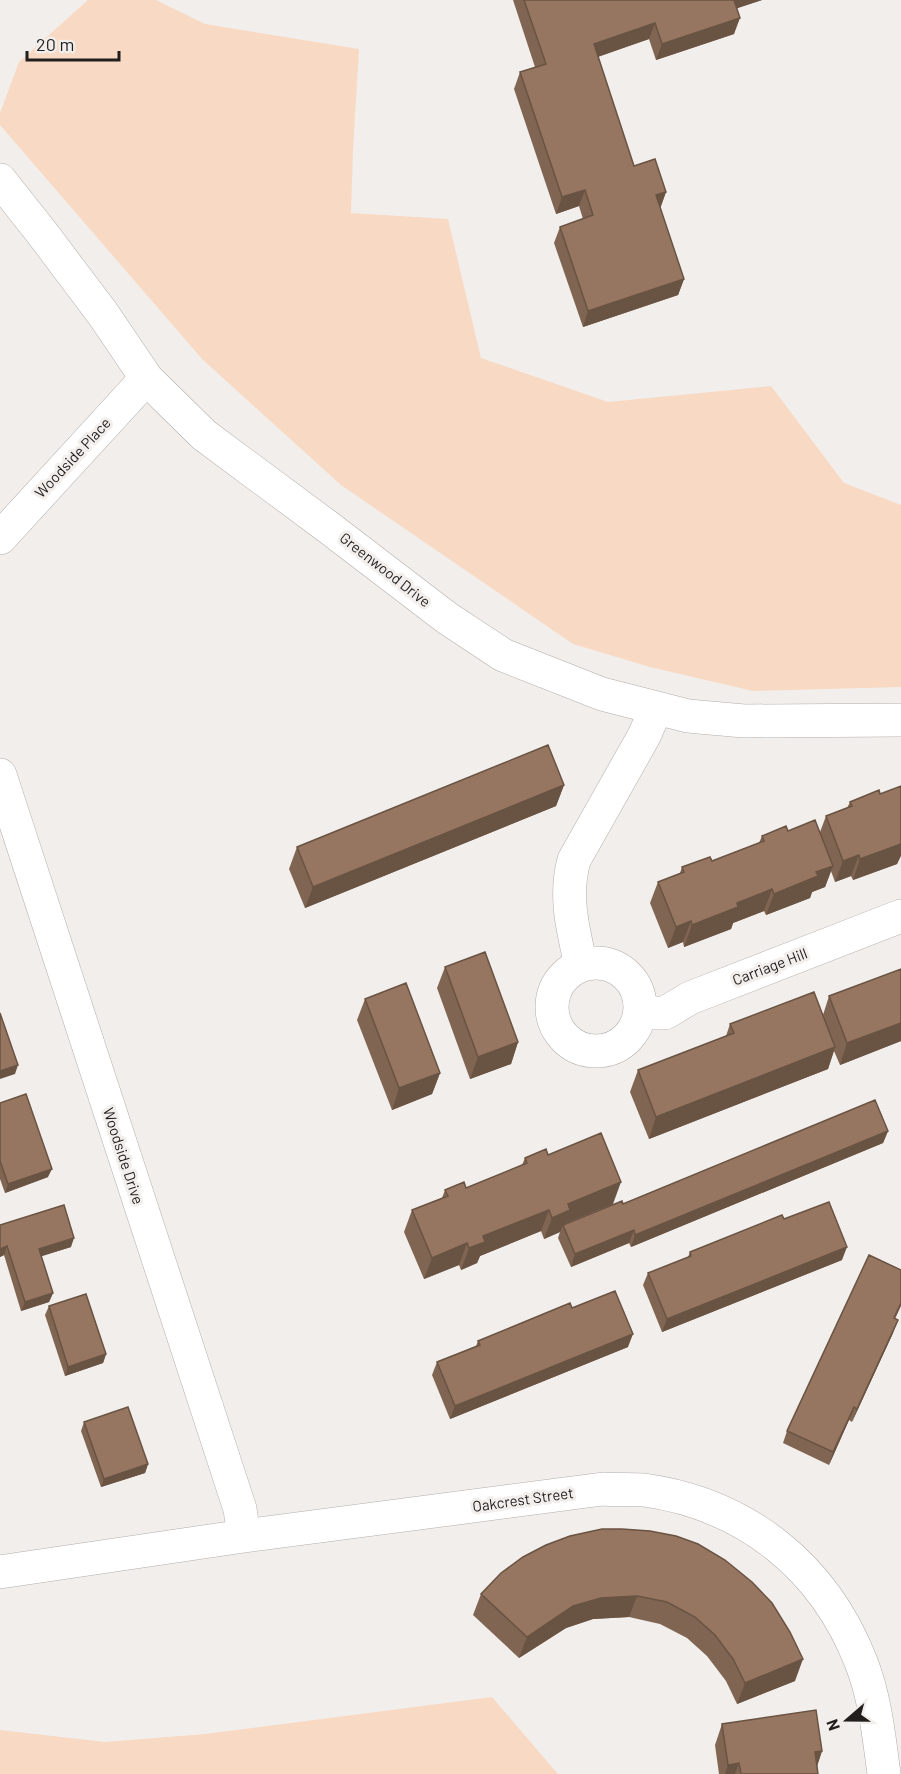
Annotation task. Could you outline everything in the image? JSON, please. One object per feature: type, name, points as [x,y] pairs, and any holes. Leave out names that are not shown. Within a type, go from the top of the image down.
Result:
[{"type":"street","name":"Greenwood Drive","points":[[0,180],[103,314],[147,379],[204,435],[447,618],[503,655],[602,694],[688,716],[744,721],[901,720]]},
{"type":"street","name":"Woodside Place","points":[[0,538],[147,379]]},
{"type":"street","points":[[581,965],[569,904],[569,877],[573,860],[644,736],[656,709]]},
{"type":"street","name":"Woodside Drive","points":[[0,775],[240,1509],[244,1536]]},
{"type":"street","name":"Carriage Hill","points":[[640,1013],[665,1013],[690,998],[901,916]]},
{"type":"street","points":[[598,962],[613,965],[626,974],[639,995],[640,1013],[635,1027],[625,1040],[612,1048],[587,1050],[574,1046],[562,1036],[554,1021],[551,1006],[554,992],[561,979],[572,969],[581,965],[598,962]]},
{"type":"street","name":"Oakcrest Street","points":[[0,1572],[244,1536],[603,1489],[643,1490],[689,1500],[732,1517],[772,1542],[798,1564],[824,1594],[846,1628],[862,1665],[878,1733],[884,1774]]},
{"type":"shaded area","points":[[88,0],[156,0],[205,24],[359,49],[351,213],[448,219],[481,358],[608,402],[771,386],[844,483],[901,505],[901,687],[753,691],[650,667],[573,644],[341,485],[202,359],[0,125],[0,113],[19,62]]},
{"type":"shaded area","points":[[492,1697],[558,1774],[0,1774],[0,1730],[105,1742],[205,1734]]},
{"type":"building","points":[[524,0],[734,0],[740,18],[662,44],[655,23],[594,44],[634,166],[655,159],[666,192],[656,195],[684,279],[588,311],[560,227],[593,215],[585,190],[562,197],[520,72],[546,64]]},
{"type":"building","points":[[548,745],[564,785],[313,887],[297,847]]},
{"type":"building","points":[[901,786],[901,844],[860,859],[859,855],[843,861],[826,816],[852,806],[850,802],[879,790],[880,794]]},
{"type":"building","points":[[815,820],[833,866],[816,872],[818,876],[774,894],[772,889],[737,903],[738,907],[692,925],[691,921],[676,927],[658,882],[684,872],[682,867],[710,857],[712,861],[764,841],[762,836],[786,826],[788,831]]},
{"type":"building","points":[[485,952],[518,1042],[478,1057],[445,967]]},
{"type":"building","points":[[901,969],[901,1023],[847,1043],[829,996]]},
{"type":"building","points":[[406,983],[440,1073],[399,1088],[365,999]]},
{"type":"building","points":[[814,992],[835,1047],[656,1117],[638,1070],[734,1033],[730,1024]]},
{"type":"building","points":[[0,1013],[18,1065],[0,1071]]},
{"type":"building","points":[[26,1094],[52,1169],[8,1184],[0,1161],[0,1103]]},
{"type":"building","points":[[875,1100],[888,1131],[635,1235],[634,1230],[575,1254],[563,1225],[622,1201],[623,1204]]},
{"type":"building","points":[[601,1133],[621,1182],[568,1204],[570,1210],[552,1218],[549,1210],[483,1236],[485,1242],[469,1248],[467,1243],[432,1258],[412,1210],[448,1196],[445,1190],[464,1182],[466,1188],[527,1163],[525,1158],[546,1149],[548,1155]]},
{"type":"building","points":[[829,1202],[847,1247],[667,1319],[648,1273],[691,1256],[690,1252],[782,1215],[784,1219]]},
{"type":"building","points":[[64,1205],[74,1238],[39,1249],[53,1293],[25,1302],[7,1246],[0,1249],[0,1225]]},
{"type":"building","points":[[869,1255],[901,1270],[901,1303],[894,1318],[898,1320],[857,1409],[854,1407],[833,1452],[787,1431]]},
{"type":"building","points":[[615,1291],[633,1334],[455,1406],[437,1362],[480,1345],[478,1341],[570,1303],[572,1308]]},
{"type":"building","points":[[86,1294],[106,1354],[68,1367],[49,1306]]},
{"type":"building","points":[[128,1407],[148,1464],[104,1479],[84,1422]]},
{"type":"building","points":[[602,1529],[650,1531],[676,1536],[698,1544],[725,1560],[752,1582],[772,1603],[803,1659],[745,1683],[733,1659],[715,1635],[695,1617],[667,1602],[637,1596],[601,1598],[573,1606],[527,1637],[481,1594],[501,1573],[523,1557],[570,1536]]},
{"type":"building","points":[[816,1710],[822,1751],[815,1752],[818,1774],[741,1774],[739,1763],[728,1765],[722,1724]]}]
